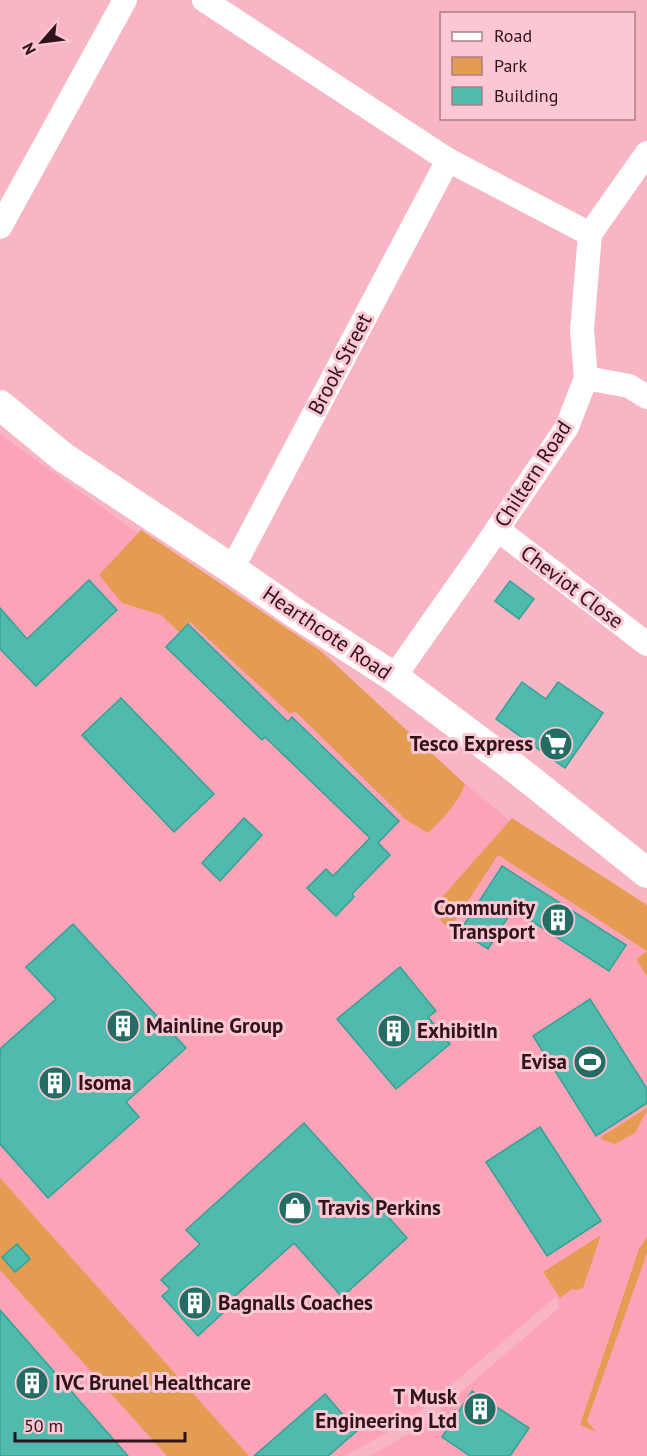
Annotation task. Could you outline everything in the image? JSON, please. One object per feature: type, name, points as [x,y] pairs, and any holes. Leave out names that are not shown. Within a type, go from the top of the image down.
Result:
[{"type":"street","points":[[0,227],[125,0]]},
{"type":"street","points":[[204,0],[448,160],[590,234],[647,153]]},
{"type":"street","name":"Brook Street","points":[[232,569],[448,160]]},
{"type":"street","name":"Chiltern Road","points":[[394,677],[567,427],[586,378],[582,330],[590,234]]},
{"type":"street","points":[[586,378],[629,386],[647,397]]},
{"type":"street","name":"Hearthcote Road","points":[[0,405],[63,457],[394,677],[510,764],[647,873]]},
{"type":"street","name":"Cheviot Close","points":[[496,529],[647,644]]},
{"type":"shaded area","points":[[0,434],[132,529],[312,647],[458,778],[509,820],[647,909],[647,1456],[370,1456],[419,1428],[559,1308],[557,1296],[408,1421],[345,1456],[0,1456]]},
{"type":"green space","points":[[141,530],[322,652],[465,784],[454,804],[428,833],[406,820],[296,712],[289,713],[190,622],[179,632],[161,615],[122,603],[99,575]]},
{"type":"green space","points":[[512,818],[647,905],[647,951],[498,855],[449,930],[437,912],[436,904]]},
{"type":"green space","points":[[647,951],[647,977],[636,959]]},
{"type":"green space","points":[[647,1108],[635,1133],[615,1144],[603,1140],[601,1137]]},
{"type":"green space","points":[[0,1178],[249,1456],[167,1456],[0,1270]]},
{"type":"green space","points":[[601,1235],[583,1288],[572,1289],[560,1298],[543,1272]]},
{"type":"green space","points":[[647,1237],[647,1253],[587,1421],[596,1432],[580,1425],[639,1249]]},
{"type":"building","points":[[89,580],[117,610],[36,686],[0,649],[0,608],[27,639]]},
{"type":"building","points":[[510,581],[534,599],[519,619],[495,601]]},
{"type":"building","points":[[188,624],[288,722],[292,717],[399,821],[378,843],[390,855],[352,894],[354,897],[336,916],[307,888],[326,869],[333,876],[370,838],[265,737],[262,740],[166,647]]},
{"type":"building","name":"Tesco Express","points":[[522,682],[546,699],[558,682],[603,713],[565,768],[496,719]]},
{"type":"building","points":[[121,698],[214,794],[174,832],[82,735]]},
{"type":"building","points":[[244,818],[262,835],[220,881],[202,863]]},
{"type":"building","name":"Community Transport","points":[[502,866],[626,945],[609,971],[513,909],[488,949],[460,931]]},
{"type":"building","points":[[73,924],[186,1048],[126,1102],[139,1117],[48,1198],[0,1144],[0,1049],[56,999],[26,967]]},
{"type":"building","name":"ExhibitIn","points":[[400,967],[436,1011],[428,1017],[450,1044],[396,1089],[337,1019]]},
{"type":"building","name":"Evisa","points":[[590,999],[647,1089],[647,1103],[596,1136],[533,1036]]},
{"type":"building","name":"Travis Perkins","points":[[304,1123],[407,1238],[342,1297],[294,1243],[225,1305],[227,1309],[198,1336],[162,1296],[170,1289],[161,1280],[200,1244],[186,1230]]},
{"type":"building","points":[[540,1127],[601,1221],[547,1256],[486,1162]]},
{"type":"building","points":[[17,1244],[30,1259],[15,1272],[2,1257]]},
{"type":"building","name":"IVC Brunel Healthcare","points":[[0,1310],[128,1456],[0,1456]]},
{"type":"building","name":"T Musk Engineering Ltd","points":[[472,1391],[529,1428],[510,1456],[470,1456],[442,1437]]},
{"type":"building","points":[[325,1394],[357,1431],[328,1456],[254,1456]]},
{"type":"place","name":"Tesco Express","points":[[556,744]]},
{"type":"place","name":"Community Transport","points":[[558,920]]},
{"type":"place","name":"Mainline Group","points":[[123,1026]]},
{"type":"place","name":"ExhibitIn","points":[[394,1031]]},
{"type":"place","name":"Evisa","points":[[590,1062]]},
{"type":"place","name":"Isoma","points":[[55,1083]]},
{"type":"place","name":"Travis Perkins","points":[[295,1208]]},
{"type":"place","name":"Bagnalls Coaches","points":[[195,1303]]},
{"type":"place","name":"IVC Brunel Healthcare","points":[[32,1383]]},
{"type":"place","name":"T Musk Engineering Ltd","points":[[480,1409]]}]
